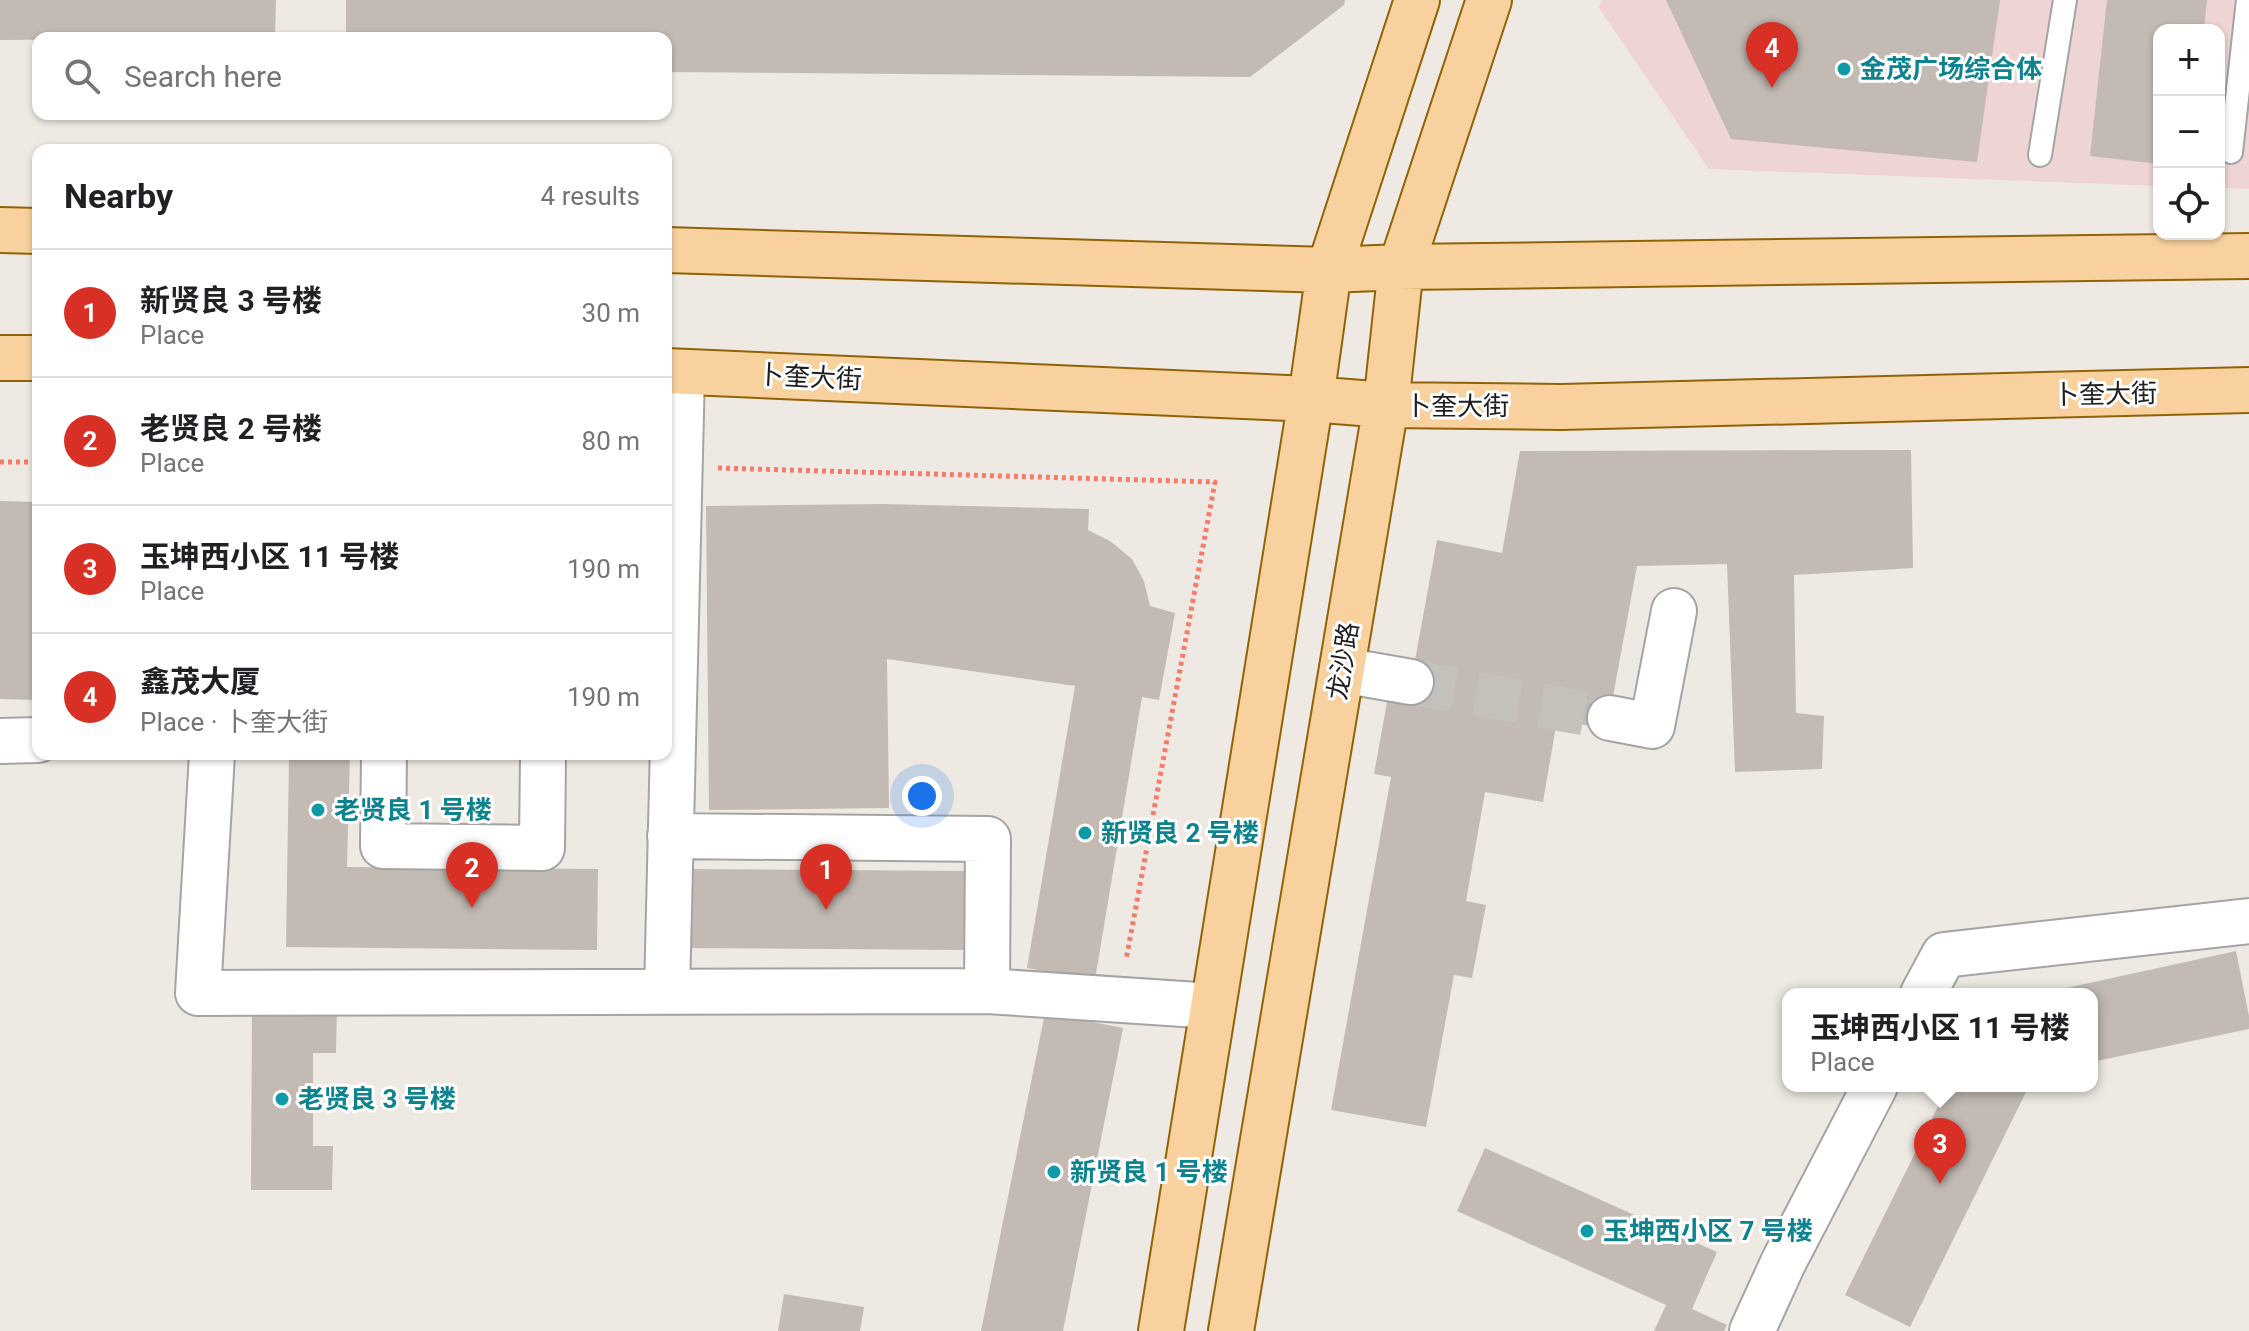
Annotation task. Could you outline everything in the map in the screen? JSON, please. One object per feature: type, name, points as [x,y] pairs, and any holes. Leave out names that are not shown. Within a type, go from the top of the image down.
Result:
[{"type":"main road","points":[[1161,1331],[1329,270],[1417,0]]},
{"type":"main road","name":"龙沙路","points":[[1231,1331],[1386,405],[1401,267],[1489,0]]},
{"type":"main road","points":[[0,230],[32,231]]},
{"type":"main road","points":[[672,250],[1329,270],[2249,256]]},
{"type":"main road","points":[[0,358],[32,358]]},
{"type":"main road","name":"卜奎大街","points":[[674,371],[1311,399],[1386,405],[1561,407],[2249,390]]},
{"type":"street","points":[[667,992],[680,467],[674,371]]},
{"type":"street","points":[[1610,718],[1652,726],[1674,611]]},
{"type":"street","points":[[1342,670],[1411,682]]},
{"type":"street","points":[[0,741],[32,740]]},
{"type":"street","points":[[212,760],[198,993],[987,991],[1213,1006]]},
{"type":"street","points":[[384,760],[383,846],[542,848],[543,760]]},
{"type":"street","points":[[670,836],[988,839],[987,991]]},
{"type":"street","points":[[1926,988],[1944,955],[2249,921]]},
{"type":"street","points":[[1752,1331],[1783,1263],[1872,1092]]},
{"type":"lane","points":[[2040,155],[2065,0]]},
{"type":"lane","points":[[2231,152],[2248,0]]},
{"type":"path","points":[[0,462],[32,462]]},
{"type":"path","points":[[680,467],[1215,482],[1118,1000]]},
{"type":"shaded area","points":[[1602,0],[2249,0],[2249,189],[2225,188],[2225,24],[2153,24],[2153,186],[1709,169],[1599,8]]},
{"type":"building","points":[[0,0],[276,0],[275,32],[32,32],[32,40],[0,40]]},
{"type":"building","points":[[346,0],[1345,0],[1344,5],[1250,77],[672,72],[672,32],[346,32]]},
{"type":"building","name":"金茂广场综合体","points":[[1666,0],[2000,0],[1977,162],[1731,139]]},
{"type":"building","points":[[2107,0],[2207,0],[2205,24],[2153,24],[2153,163],[2090,156]]},
{"type":"building","points":[[1911,450],[1913,568],[1794,575],[1796,713],[1824,716],[1822,769],[1735,772],[1727,564],[1637,566],[1607,729],[1557,720],[1543,802],[1485,792],[1466,901],[1486,905],[1472,978],[1454,975],[1426,1127],[1331,1110],[1391,777],[1374,774],[1389,691],[1411,682],[1437,540],[1502,553],[1520,451]]},
{"type":"building","points":[[0,501],[32,502],[32,700],[0,699]]},
{"type":"building","points":[[885,504],[1089,509],[1088,530],[1110,541],[1132,559],[1144,581],[1150,606],[1175,613],[1159,700],[1142,697],[1095,980],[1027,968],[1075,686],[887,659],[889,808],[709,810],[706,506]]},
{"type":"building","points":[[289,760],[350,760],[347,867],[598,869],[597,950],[286,947]]},
{"type":"building","points":[[685,869],[968,871],[967,950],[684,948]]},
{"type":"building","points":[[2236,951],[2249,1029],[2098,1061],[2098,988],[2066,988]]},
{"type":"building","name":"老贤良 3 号楼","points":[[252,1006],[337,1006],[336,1053],[313,1053],[313,1146],[333,1146],[332,1190],[251,1190]]},
{"type":"building","name":"新贤良 1 号楼","points":[[1045,1013],[1123,1028],[1063,1331],[981,1331]]},
{"type":"building","points":[[1945,1092],[2026,1092],[1910,1327],[1845,1295]]},
{"type":"building","name":"玉坤西小区 7 号楼","points":[[1485,1148],[1717,1252],[1692,1309],[1727,1325],[1724,1331],[1654,1331],[1666,1305],[1457,1211]]},
{"type":"building","points":[[784,1294],[864,1307],[860,1331],[778,1331]]},
{"type":"tunnel","points":[[1411,682],[1610,718]]},
{"type":"place","name":"金茂广场综合体","points":[[1844,69]]},
{"type":"place","name":"鑫茂大厦","points":[[1772,88]]},
{"type":"place","name":"老贤良 1 号楼","points":[[318,810]]},
{"type":"place","name":"新贤良 2 号楼","points":[[1085,833]]},
{"type":"place","name":"老贤良 2 号楼","points":[[472,908]]},
{"type":"place","name":"新贤良 3 号楼","points":[[826,910]]},
{"type":"place","name":"老贤良 3 号楼","points":[[282,1099]]},
{"type":"place","name":"新贤良 1 号楼","points":[[1054,1172]]},
{"type":"place","name":"玉坤西小区 11 号楼","points":[[1940,1184]]},
{"type":"place","name":"玉坤西小区 7 号楼","points":[[1587,1231]]}]
